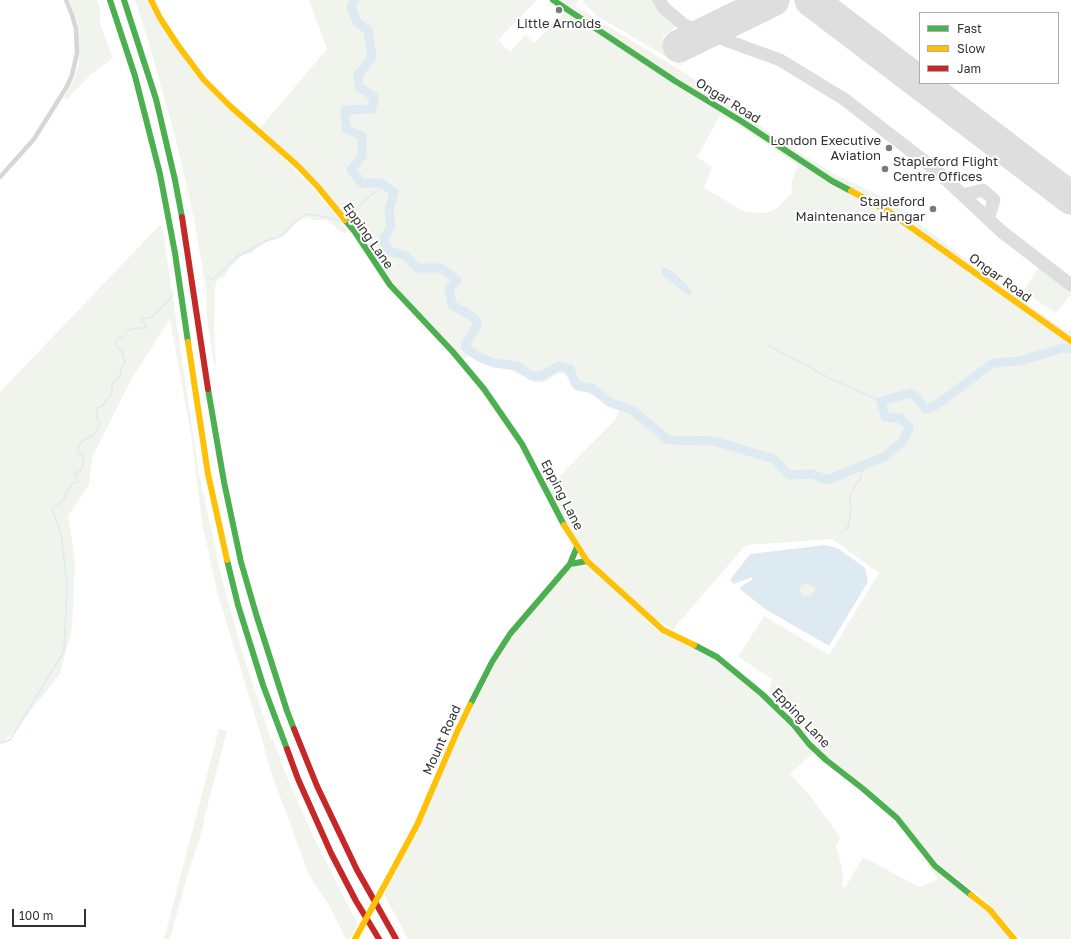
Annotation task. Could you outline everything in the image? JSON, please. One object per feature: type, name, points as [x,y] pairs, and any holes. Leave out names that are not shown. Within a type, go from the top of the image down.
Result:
[{"type":"main road","points":[[110,0],[137,82],[160,174],[175,253],[207,467],[222,540],[238,605],[263,685],[298,779],[331,853],[378,939]]},
{"type":"main road","points":[[124,0],[154,93],[173,173],[186,240],[211,409],[224,482],[241,562],[256,614],[287,710],[317,786],[357,870],[396,939]]},
{"type":"main road","name":"Epping Lane","points":[[151,0],[177,44],[203,79],[230,106],[309,177],[355,232],[390,285],[469,370],[522,444],[576,547],[587,561],[663,630],[717,657],[762,694],[793,724],[826,760],[897,818],[936,866],[990,910],[1014,939]]},
{"type":"main road","name":"Ongar Road","points":[[553,0],[832,181],[888,211],[1071,341]]},
{"type":"main road","name":"Mount Road","points":[[355,939],[417,825],[457,732],[492,662],[510,634],[570,564],[576,547]]},
{"type":"main road","points":[[570,564],[587,561]]},
{"type":"street","points":[[0,177],[34,139],[66,88],[72,75],[77,53],[77,44],[74,22],[66,0]]},
{"type":"shaded area","points":[[69,0],[97,0],[100,9],[100,24],[113,58],[90,75],[67,99],[64,98],[75,76],[79,63],[77,21]]},
{"type":"shaded area","points":[[135,0],[148,0],[156,18],[198,79],[276,151],[316,191],[347,230],[345,234],[326,220],[313,220],[307,217],[297,222],[284,236],[263,243],[251,253],[242,255],[224,277],[217,280],[215,287],[214,328],[216,368],[213,359],[207,318],[206,291],[194,219],[176,140],[148,40]]},
{"type":"shaded area","points":[[309,0],[537,0],[498,40],[510,52],[525,35],[534,43],[565,12],[548,0],[578,0],[575,6],[685,73],[789,146],[834,174],[889,200],[978,269],[1067,332],[1071,328],[1071,939],[1020,939],[992,907],[974,891],[938,864],[900,817],[828,759],[769,692],[772,679],[738,657],[764,616],[829,655],[879,573],[832,539],[748,545],[744,547],[673,629],[655,619],[585,554],[547,489],[616,419],[619,410],[606,406],[596,397],[586,392],[572,388],[568,378],[563,373],[559,373],[544,382],[534,382],[512,370],[491,366],[469,355],[463,360],[402,294],[354,227],[314,180],[260,128],[327,49]],"holes":[[[720,116],[729,119],[798,165],[791,184],[793,191],[778,208],[765,213],[745,212],[704,188],[712,167],[697,157]],[[662,266],[672,271],[688,295],[662,275]]]},
{"type":"shaded area","points":[[584,0],[655,0],[657,7],[667,18],[678,25],[662,37],[682,66],[597,16],[583,2]]},
{"type":"shaded area","points":[[162,225],[199,474],[222,579],[241,648],[271,740],[273,740],[290,785],[317,844],[358,925],[350,939],[346,939],[329,905],[309,875],[270,769],[218,595],[202,523],[192,440],[170,319],[132,378],[92,457],[89,485],[68,516],[75,561],[72,627],[60,674],[11,735],[0,745],[0,392],[158,227]]},
{"type":"shaded area","points":[[662,266],[672,271],[688,286],[692,293],[688,295],[662,275]]},
{"type":"shaded area","points":[[1039,268],[1071,292],[1071,297],[1069,296],[1056,313],[1023,291]]},
{"type":"shaded area","points":[[826,545],[839,549],[865,568],[868,582],[829,646],[765,609],[739,588],[753,579],[752,577],[734,584],[730,580],[750,554]],"holes":[[[807,584],[813,586],[815,589],[809,596],[804,596],[799,591],[800,587]]]},
{"type":"shaded area","points":[[578,564],[587,565],[650,625],[661,633],[716,659],[752,687],[793,724],[814,752],[790,774],[811,797],[840,837],[836,847],[842,868],[842,886],[845,888],[863,857],[919,887],[939,879],[926,863],[928,861],[990,913],[1010,939],[408,939],[384,894],[413,839],[462,729],[505,646],[570,569]]},
{"type":"shaded area","points":[[804,584],[813,586],[815,589],[809,596],[804,596],[798,591]]},
{"type":"shaded area","points":[[219,729],[227,731],[203,827],[188,873],[170,939],[164,939]]},
{"type":"waterway","points":[[354,0],[351,7],[357,22],[368,30],[372,58],[358,75],[359,87],[374,97],[372,109],[345,110],[346,129],[362,136],[362,156],[351,170],[362,183],[381,183],[394,192],[389,211],[391,226],[383,240],[389,251],[406,256],[417,268],[441,268],[457,280],[449,289],[452,305],[473,317],[476,321],[477,326],[466,342],[466,347],[479,357],[494,363],[517,366],[532,376],[541,376],[559,366],[570,369],[578,386],[592,388],[611,403],[631,409],[668,440],[714,441],[774,459],[789,475],[812,474],[827,480],[884,457],[903,441],[909,427],[900,418],[885,417],[881,401],[911,393],[918,399],[925,409],[935,406],[993,363],[1020,361],[1063,348],[1071,349]]},
{"type":"waterway","points":[[348,216],[384,184]]},
{"type":"waterway","points":[[207,278],[213,279],[238,256],[266,241],[281,236],[294,222],[306,214],[341,221]]},
{"type":"waterway","points":[[0,743],[10,740],[64,651],[67,585],[61,533],[52,509],[65,498],[66,491],[68,491],[73,483],[78,482],[75,473],[81,471],[84,458],[77,451],[81,442],[92,436],[99,427],[100,423],[97,418],[97,408],[103,406],[107,398],[112,394],[112,385],[121,375],[120,370],[125,362],[122,352],[115,345],[117,339],[124,337],[128,330],[147,328],[142,319],[151,317],[159,311],[173,294]]},
{"type":"waterway","points":[[768,345],[831,379],[881,401]]},
{"type":"waterway","points":[[841,534],[848,527],[851,510],[850,494],[860,479],[863,466]]},
{"type":"taxiway","points":[[659,0],[664,8],[684,25],[780,60],[844,99],[937,171],[1001,231],[1071,285]]},
{"type":"taxiway","points":[[722,25],[719,33],[720,37],[727,40]]},
{"type":"taxiway","points":[[963,195],[983,190],[994,200],[988,219]]},
{"type":"runway","points":[[679,46],[773,0]]},
{"type":"runway","points":[[811,0],[919,82]]},
{"type":"runway","points":[[921,84],[1071,198]]},
{"type":"traffic: fast","points":[[110,0],[135,76],[160,174],[175,253],[188,342]]},
{"type":"traffic: fast","points":[[124,0],[156,99],[182,217]]},
{"type":"traffic: fast","points":[[553,0],[675,81],[741,121],[832,181],[851,191]]},
{"type":"traffic: fast","points":[[345,220],[355,232],[390,285],[453,352],[484,389],[522,444],[564,525]]},
{"type":"traffic: fast","points":[[208,389],[224,482],[241,562],[256,614],[294,729]]},
{"type":"traffic: fast","points":[[470,705],[492,662],[510,634],[570,564],[577,547]]},
{"type":"traffic: fast","points":[[227,560],[238,605],[263,685],[287,749]]},
{"type":"traffic: fast","points":[[570,564],[587,561]]},
{"type":"traffic: fast","points":[[694,645],[717,657],[762,694],[793,724],[809,744],[826,760],[897,818],[935,866],[971,895]]},
{"type":"traffic: slow","points":[[151,0],[160,18],[177,44],[203,79],[230,106],[298,166],[318,187],[345,220]]},
{"type":"traffic: slow","points":[[851,191],[888,211],[1071,341]]},
{"type":"traffic: slow","points":[[188,342],[208,474],[227,560]]},
{"type":"traffic: slow","points":[[564,525],[587,561],[663,630],[694,645]]},
{"type":"traffic: slow","points":[[389,877],[417,825],[470,705]]},
{"type":"traffic: slow","points":[[355,939],[389,877]]},
{"type":"traffic: slow","points":[[971,895],[990,910],[1014,939]]},
{"type":"traffic: jam","points":[[182,217],[208,389]]},
{"type":"traffic: jam","points":[[294,729],[317,786],[357,870],[396,939]]},
{"type":"traffic: jam","points":[[287,749],[298,779],[331,853],[356,901],[379,939]]},
{"type":"place","name":"Little Arnolds","points":[[559,10]]},
{"type":"place","name":"London Executive Aviation","points":[[889,148]]},
{"type":"place","name":"Stapleford Flight Centre Offices","points":[[885,169]]},
{"type":"place","name":"Stapleford Maintenance Hangar","points":[[933,209]]}]
